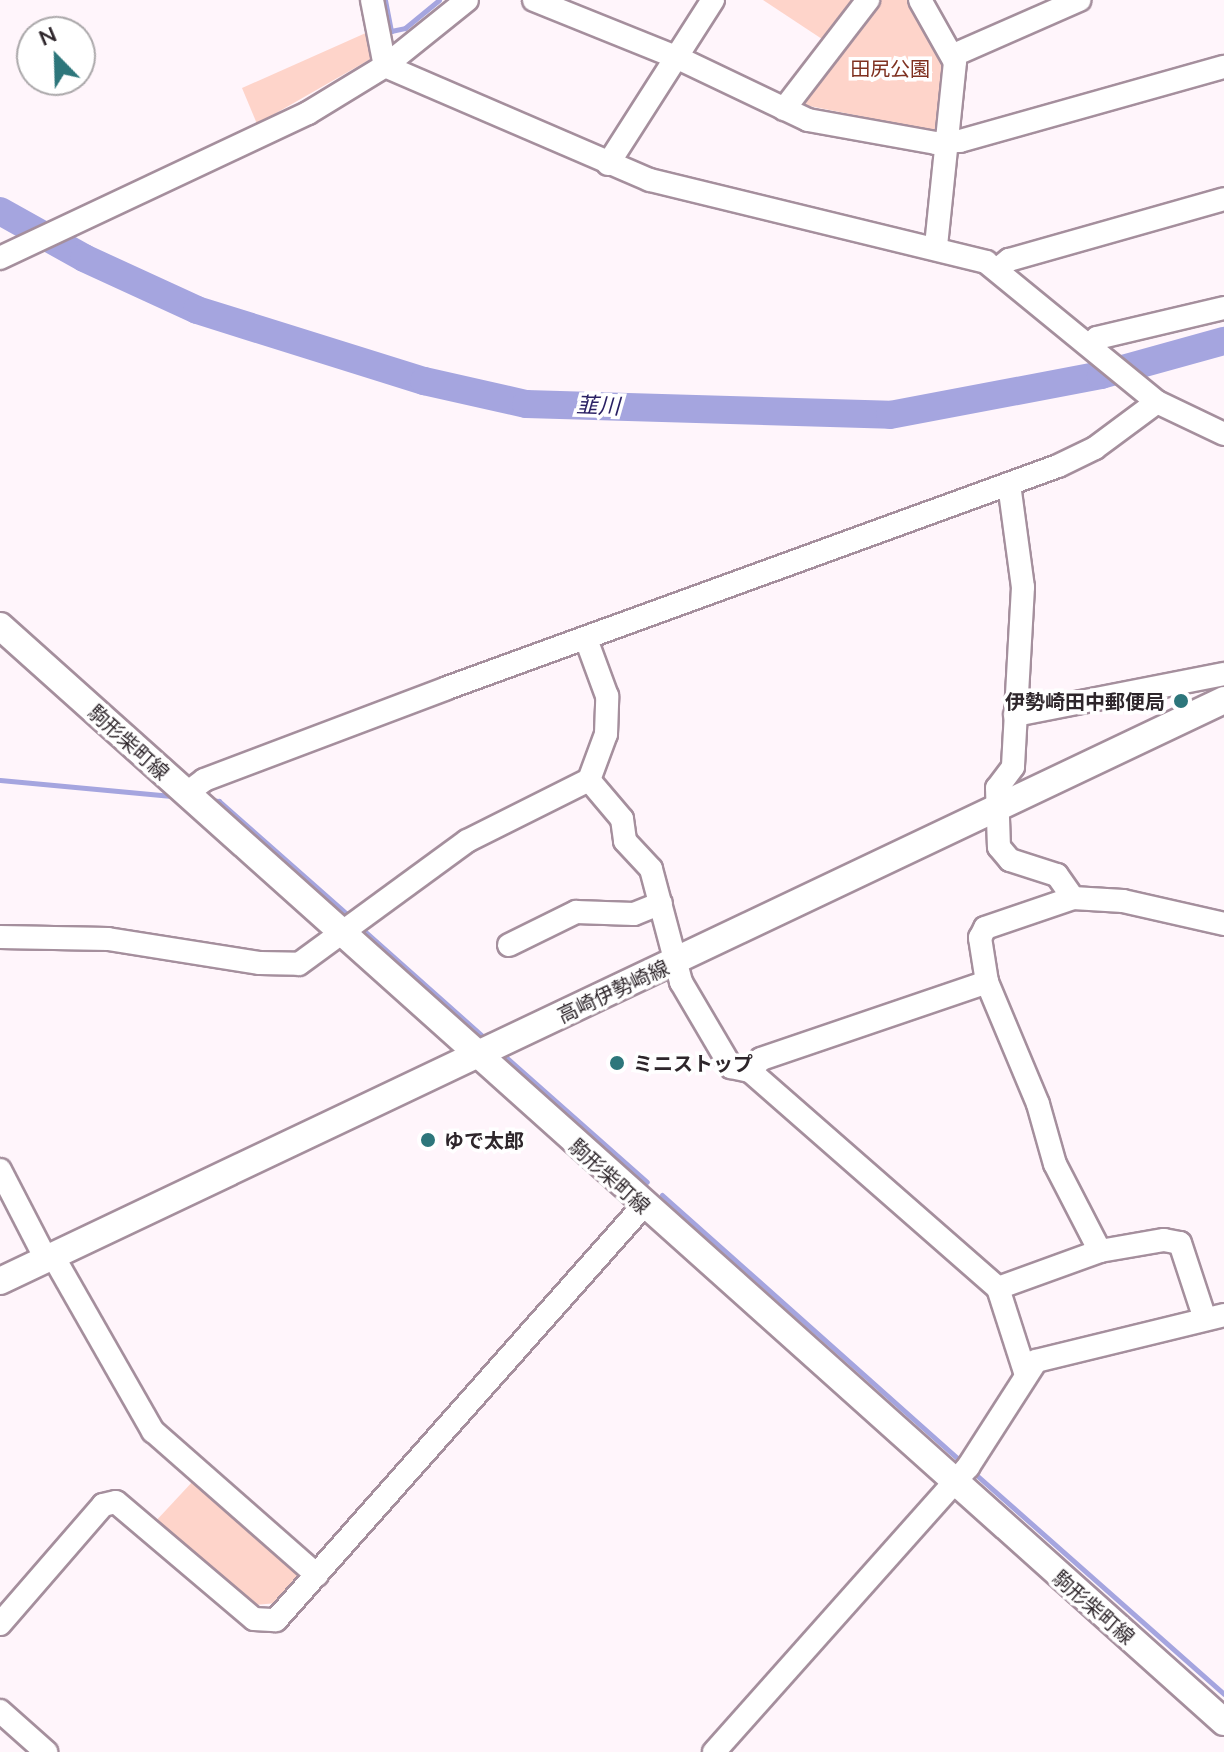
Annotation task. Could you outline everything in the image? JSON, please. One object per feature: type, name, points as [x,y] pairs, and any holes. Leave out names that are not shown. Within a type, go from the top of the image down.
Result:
[{"type":"main road","name":"駒形柴町線","points":[[0,626],[340,935],[1224,1722]]},
{"type":"main road","name":"高崎伊勢崎線","points":[[0,1281],[1224,700]]},
{"type":"street","points":[[372,0],[385,66]]},
{"type":"street","points":[[10,253],[226,156],[385,66],[467,0]]},
{"type":"street","points":[[534,0],[676,57],[808,120],[946,143],[1224,67]]},
{"type":"street","points":[[608,164],[713,0]]},
{"type":"street","points":[[784,109],[868,0]]},
{"type":"street","points":[[920,0],[954,55],[936,247]]},
{"type":"street","points":[[954,55],[1079,0]]},
{"type":"street","points":[[385,66],[608,164],[731,202],[936,247],[999,268],[1157,402],[1224,434]]},
{"type":"street","points":[[999,268],[1009,260],[1224,199]]},
{"type":"street","points":[[1095,349],[1097,338],[1224,308]]},
{"type":"street","points":[[187,793],[204,780],[1009,484],[1095,448],[1157,402]]},
{"type":"street","points":[[1009,484],[1023,587],[1013,767],[997,788],[999,847],[1010,860],[1057,875],[1073,898]]},
{"type":"street","points":[[2,932],[108,939],[260,963],[299,964],[467,841],[589,780],[606,734],[607,696],[586,639]]},
{"type":"street","points":[[1015,715],[1224,674]]},
{"type":"street","points":[[589,780],[622,819],[625,841],[651,869],[675,962],[731,1067],[750,1071],[998,1288],[1025,1372]]},
{"type":"street","points":[[1100,1251],[1055,1164],[1038,1104],[987,982],[980,938],[985,928],[1073,898],[1123,901],[1224,924]]},
{"type":"street","points":[[509,945],[576,912],[634,914],[661,903]]},
{"type":"street","points":[[750,1071],[761,1059],[987,982]]},
{"type":"street","points":[[0,1170],[153,1431],[317,1575]]},
{"type":"street","points":[[0,1624],[103,1505],[116,1502],[262,1622],[276,1620],[643,1206]]},
{"type":"street","points":[[714,1752],[968,1467],[1025,1372],[1036,1361],[1071,1348],[1218,1321],[1180,1243],[1164,1240],[1100,1251],[998,1288]]},
{"type":"street","points":[[0,1711],[46,1752]]},
{"type":"green space","points":[[763,0],[856,0],[825,41]]},
{"type":"green space","name":"田尻公園","points":[[876,0],[911,0],[947,62],[941,132],[799,104]]},
{"type":"green space","points":[[368,32],[374,57],[257,124],[242,88]]},
{"type":"green space","points":[[194,1480],[302,1575],[277,1603],[255,1605],[154,1523]]},
{"type":"waterway","points":[[385,0],[391,31],[405,28],[439,0]]},
{"type":"waterway","name":"韮川","points":[[0,211],[84,258],[197,310],[424,381],[526,404],[890,415],[1101,375],[1224,341]]},
{"type":"waterway","points":[[0,780],[174,796]]},
{"type":"waterway","points":[[208,800],[219,801],[350,917]]},
{"type":"waterway","points":[[360,927],[487,1040]]},
{"type":"waterway","points":[[500,1052],[647,1182]]},
{"type":"waterway","points":[[662,1195],[963,1463]]},
{"type":"waterway","points":[[973,1472],[1224,1694]]},
{"type":"place","name":"伊勢崎田中郵便局","points":[[1181,701]]},
{"type":"place","name":"ミニストップ","points":[[617,1063]]},
{"type":"place","name":"ゆで太郎","points":[[428,1140]]}]
